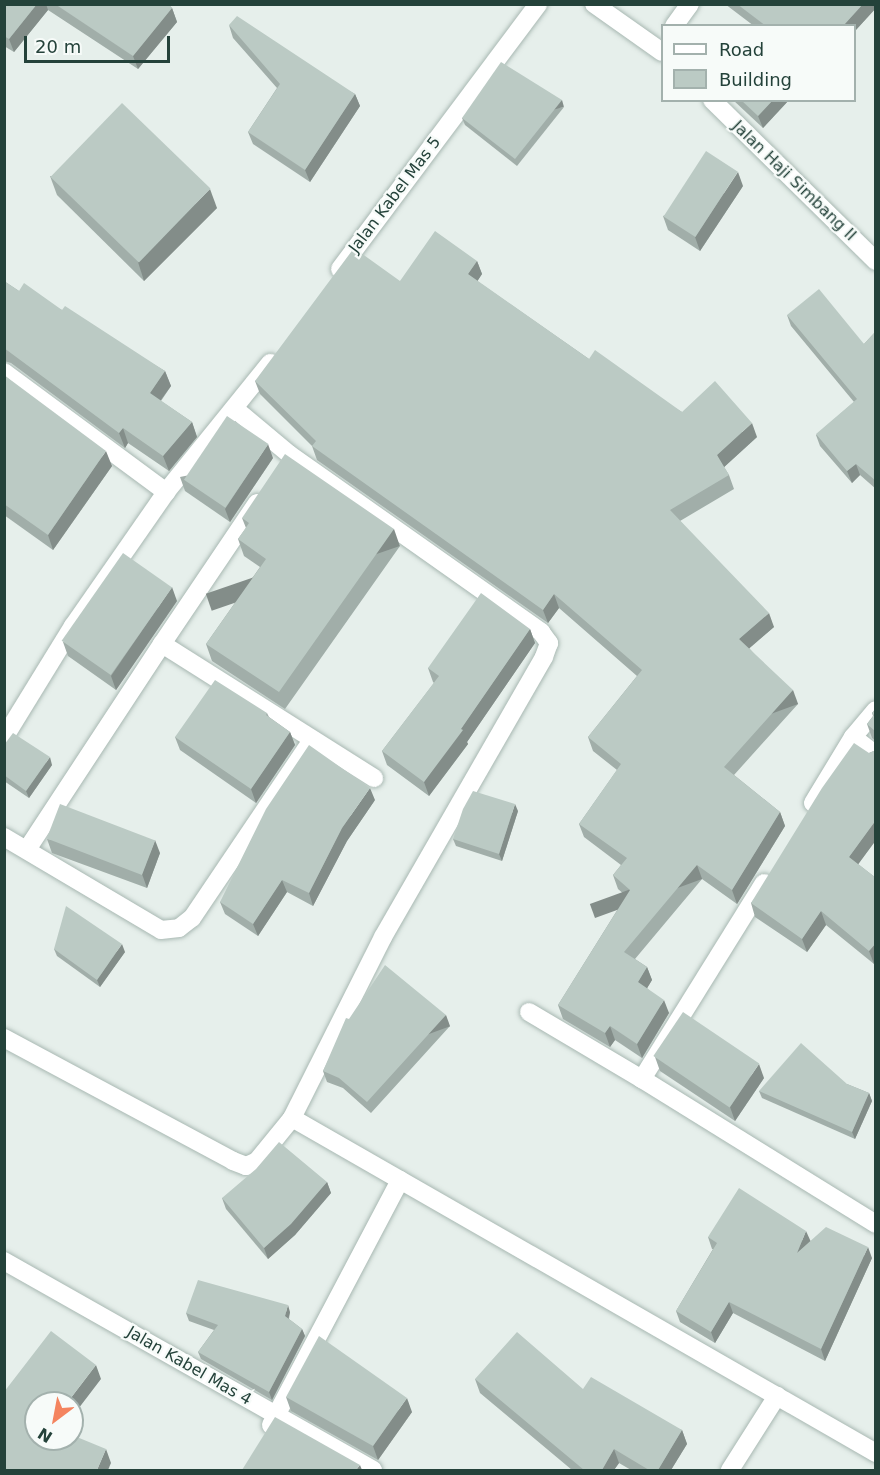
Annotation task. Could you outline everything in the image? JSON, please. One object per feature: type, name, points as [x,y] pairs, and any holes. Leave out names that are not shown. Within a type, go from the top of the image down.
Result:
[{"type":"street","name":"Jalan Kabel Mas 5","points":[[327,285],[538,4]]},
{"type":"street","points":[[594,4],[661,47]]},
{"type":"street","points":[[675,24],[690,4]]},
{"type":"street","name":"Jalan Haji Simbang II","points":[[714,102],[876,261]]},
{"type":"street","points":[[4,738],[73,626],[166,492],[235,409],[278,352]]},
{"type":"street","points":[[4,372],[166,492]]},
{"type":"street","points":[[4,1038],[233,1161],[246,1166],[256,1161],[292,1118],[383,937],[544,657],[549,643],[541,632],[289,454],[235,409]]},
{"type":"street","points":[[277,473],[289,454]]},
{"type":"street","points":[[28,848],[264,492]]},
{"type":"street","points":[[162,644],[374,778]]},
{"type":"street","points":[[804,818],[853,737],[876,710]]},
{"type":"street","points":[[853,737],[876,755]]},
{"type":"street","points":[[4,837],[28,848],[160,930],[179,928],[192,918],[312,740]]},
{"type":"street","points":[[642,1079],[773,868]]},
{"type":"street","points":[[529,1012],[876,1224]]},
{"type":"street","points":[[292,1118],[876,1453]]},
{"type":"street","points":[[260,1443],[400,1179]]},
{"type":"street","name":"Jalan Kabel Mas 4","points":[[4,1261],[374,1470]]},
{"type":"street","points":[[730,1470],[777,1396]]},
{"type":"building","points":[[4,4],[37,4],[9,39],[4,36]]},
{"type":"building","points":[[55,4],[168,4],[172,8],[133,56]]},
{"type":"building","points":[[737,4],[863,4],[845,24],[763,24]]},
{"type":"building","points":[[237,16],[355,94],[305,170],[248,132],[280,84],[229,25]]},
{"type":"building","points":[[501,62],[562,100],[515,159],[462,118]]},
{"type":"building","points":[[743,102],[771,102],[758,116]]},
{"type":"building","points":[[122,103],[210,188],[139,263],[50,177]]},
{"type":"building","points":[[706,151],[738,172],[695,237],[664,216]]},
{"type":"building","points":[[435,231],[477,261],[468,274],[589,359],[595,350],[682,412],[715,381],[752,423],[717,455],[729,475],[670,510],[769,613],[739,639],[793,690],[724,767],[780,812],[732,890],[697,865],[624,952],[647,967],[638,982],[664,1000],[637,1044],[610,1026],[605,1033],[558,1005],[630,890],[613,875],[627,858],[579,824],[621,764],[588,737],[642,670],[554,594],[543,610],[312,446],[316,441],[255,381],[354,248],[400,281]]},
{"type":"building","points":[[4,281],[19,291],[24,283],[62,310],[65,306],[165,371],[150,393],[192,422],[163,456],[123,428],[119,433],[4,348]]},
{"type":"building","points":[[819,289],[864,344],[876,331],[876,481],[856,464],[847,471],[816,434],[857,399],[787,315]]},
{"type":"building","points":[[4,375],[106,451],[48,535],[4,504]]},
{"type":"building","points":[[227,416],[268,444],[225,508],[184,480]]},
{"type":"building","points":[[285,454],[394,529],[279,692],[206,644],[266,559],[238,539],[249,523],[242,518]]},
{"type":"building","points":[[123,553],[172,587],[111,675],[62,641]]},
{"type":"building","points":[[481,593],[530,629],[461,729],[463,730],[424,782],[382,751],[439,676],[428,668]]},
{"type":"building","points":[[215,680],[267,713],[266,715],[290,732],[251,789],[175,737]]},
{"type":"building","points":[[876,708],[876,732],[867,724]]},
{"type":"building","points":[[13,733],[50,757],[26,791],[4,775],[4,745]]},
{"type":"building","points":[[854,743],[869,753],[876,750],[876,820],[849,857],[876,878],[876,943],[869,951],[821,911],[802,939],[751,903],[822,788]]},
{"type":"building","points":[[309,745],[370,788],[342,828],[309,893],[282,880],[253,924],[220,902],[266,809]]},
{"type":"building","points":[[473,791],[515,804],[499,854],[453,839],[463,809]]},
{"type":"building","points":[[60,804],[155,841],[142,875],[47,839]]},
{"type":"building","points":[[66,906],[122,944],[97,980],[54,949]]},
{"type":"building","points":[[385,965],[446,1015],[367,1102],[339,1078],[323,1071],[346,1018],[349,1019]]},
{"type":"building","points":[[683,1012],[759,1063],[730,1107],[653,1056]]},
{"type":"building","points":[[801,1043],[847,1084],[869,1093],[852,1132],[759,1091]]},
{"type":"building","points":[[279,1142],[327,1182],[291,1224],[264,1248],[222,1198],[256,1169]]},
{"type":"building","points":[[739,1188],[806,1231],[797,1253],[826,1227],[868,1247],[821,1349],[729,1302],[711,1332],[676,1311],[717,1243],[708,1237]]},
{"type":"building","points":[[198,1280],[288,1305],[285,1316],[302,1329],[269,1392],[198,1352],[218,1325],[186,1313]]},
{"type":"building","points":[[51,1331],[96,1365],[76,1391],[24,1391],[24,1451],[84,1451],[84,1440],[106,1449],[97,1470],[4,1470],[4,1392]]},
{"type":"building","points":[[517,1332],[583,1389],[591,1377],[682,1430],[658,1470],[649,1470],[614,1449],[602,1470],[584,1470],[475,1379]]},
{"type":"building","points":[[319,1336],[407,1398],[373,1446],[286,1397]]},
{"type":"building","points":[[275,1417],[360,1465],[356,1470],[242,1470]]}]
